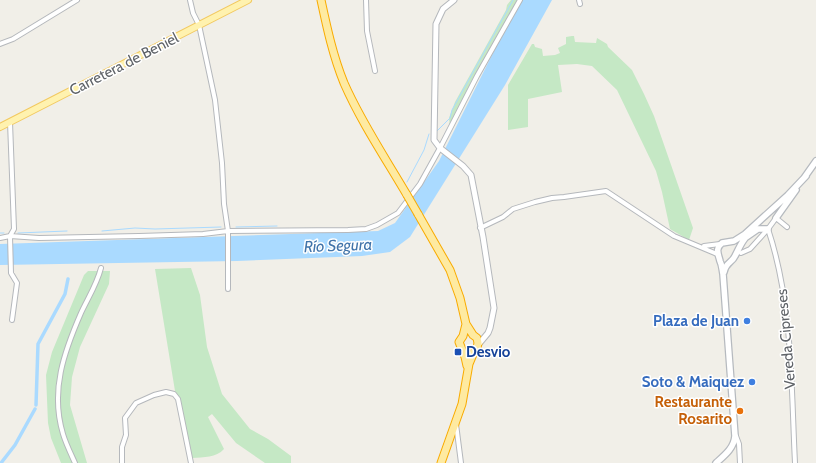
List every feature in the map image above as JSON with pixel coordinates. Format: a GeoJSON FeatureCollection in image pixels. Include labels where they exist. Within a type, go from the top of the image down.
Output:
{"type":"FeatureCollection","features":[{"type":"Feature","properties":{"kind":"highway"},"geometry":{"type":"LineString","coordinates":[[322,0],[325,20],[335,60],[344,83],[450,270],[460,298],[466,324],[478,340],[478,345],[469,364],[462,404],[441,463]]}},
{"type":"Feature","properties":{"kind":"highway"},"geometry":{"type":"LineString","coordinates":[[466,324],[463,336],[459,342],[467,365],[467,375]]}},
{"type":"Feature","properties":{"kind":"highway"},"geometry":{"type":"LineString","coordinates":[[463,336],[468,334],[474,335]]}},
{"type":"Feature","properties":{"kind":"highway"},"geometry":{"type":"LineString","coordinates":[[462,350],[468,353],[474,352]]}},
{"type":"Feature","properties":{"kind":"main road","name":"Carretera de Beniel"},"geometry":{"type":"LineString","coordinates":[[0,127],[248,0]]}},
{"type":"Feature","properties":{"kind":"main road"},"geometry":{"type":"LineString","coordinates":[[776,218],[816,161]]}},
{"type":"Feature","properties":{"kind":"main road"},"geometry":{"type":"LineString","coordinates":[[716,463],[730,449],[736,436],[723,274],[717,248],[720,244],[738,239],[788,195],[806,176]]}},
{"type":"Feature","properties":{"kind":"main road"},"geometry":{"type":"LineString","coordinates":[[723,274],[729,261],[739,253],[745,238],[796,190]]}},
{"type":"Feature","properties":{"kind":"main road"},"geometry":{"type":"LineString","coordinates":[[749,230],[762,222]]}},
{"type":"Feature","properties":{"kind":"main road"},"geometry":{"type":"LineString","coordinates":[[745,238],[758,229],[768,229],[766,224],[762,222]]}},
{"type":"Feature","properties":{"kind":"main road"},"geometry":{"type":"LineString","coordinates":[[729,242],[735,246],[739,253]]}},
{"type":"Feature","properties":{"kind":"main road"},"geometry":{"type":"LineString","coordinates":[[718,256],[723,261],[729,261]]}},
{"type":"Feature","properties":{"kind":"street"},"geometry":{"type":"LineString","coordinates":[[0,44],[13,39],[77,0]]}},
{"type":"Feature","properties":{"kind":"street"},"geometry":{"type":"LineString","coordinates":[[190,0],[193,13],[199,25],[215,100],[222,163],[224,204],[228,231],[228,289]]}},
{"type":"Feature","properties":{"kind":"street"},"geometry":{"type":"LineString","coordinates":[[366,0],[368,31],[375,71]]}},
{"type":"Feature","properties":{"kind":"street"},"geometry":{"type":"LineString","coordinates":[[454,0],[442,9],[436,24],[433,135],[434,140],[440,148],[467,169],[471,175],[494,308],[492,322],[486,336],[478,345]]}},
{"type":"Feature","properties":{"kind":"street"},"geometry":{"type":"LineString","coordinates":[[0,238],[10,236],[39,238],[203,234],[228,231],[348,230],[366,229],[378,225],[398,213],[420,184],[477,76],[520,0]]}},
{"type":"Feature","properties":{"kind":"street"},"geometry":{"type":"LineString","coordinates":[[10,122],[14,229],[10,236],[11,273],[17,283],[12,320]]}},
{"type":"Feature","properties":{"kind":"street"},"geometry":{"type":"LineString","coordinates":[[480,228],[503,217],[513,209],[535,202],[552,198],[606,191],[674,236],[707,249],[718,256]]}},
{"type":"Feature","properties":{"kind":"street"},"geometry":{"type":"LineString","coordinates":[[739,253],[750,249],[776,218],[787,227]]}},
{"type":"Feature","properties":{"kind":"street","name":"Vereda Cipreses"},"geometry":{"type":"LineString","coordinates":[[768,229],[787,314],[795,463]]}},
{"type":"Feature","properties":{"kind":"street"},"geometry":{"type":"LineString","coordinates":[[692,244],[705,247],[720,244]]}},
{"type":"Feature","properties":{"kind":"street"},"geometry":{"type":"LineString","coordinates":[[74,463],[63,434],[59,413],[58,379],[65,354],[81,314],[99,277],[101,268]]}},
{"type":"Feature","properties":{"kind":"street"},"geometry":{"type":"LineString","coordinates":[[474,335],[486,336]]}},
{"type":"Feature","properties":{"kind":"street"},"geometry":{"type":"LineString","coordinates":[[122,463],[122,447],[126,435],[125,418],[136,403],[154,395],[166,392],[174,394],[178,399],[191,463]]}},
{"type":"Feature","properties":{"kind":"street"},"geometry":{"type":"LineString","coordinates":[[456,421],[461,463]]}},
{"type":"Feature","properties":{"kind":"street"},"geometry":{"type":"LineString","coordinates":[[736,436],[739,444],[740,463]]}},
{"type":"Feature","properties":{"kind":"green space"},"geometry":{"type":"Polygon","coordinates":[[[511,0],[519,0],[463,99],[450,128],[449,118],[455,102],[511,0]]]}},
{"type":"Feature","properties":{"kind":"green space"},"geometry":{"type":"Polygon","coordinates":[[[574,36],[575,42],[596,43],[597,38],[607,44],[608,47],[632,70],[654,116],[693,228],[689,240],[670,229],[656,171],[617,90],[592,66],[577,64],[558,65],[562,92],[528,99],[528,127],[508,130],[508,85],[532,44],[534,44],[535,47],[542,49],[543,56],[555,55],[560,53],[558,48],[566,44],[566,37],[574,36]]]}},
{"type":"Feature","properties":{"kind":"green space"},"geometry":{"type":"Polygon","coordinates":[[[191,268],[200,295],[207,347],[222,394],[250,429],[268,439],[291,456],[291,463],[265,463],[236,443],[212,414],[208,417],[224,449],[214,456],[192,458],[175,391],[155,269],[191,268]]]}},
{"type":"Feature","properties":{"kind":"green space"},"geometry":{"type":"Polygon","coordinates":[[[88,271],[110,271],[109,284],[80,347],[72,377],[70,405],[87,463],[61,463],[51,438],[48,423],[46,375],[52,352],[84,275],[88,271]]]}},
{"type":"Feature","properties":{"kind":"water","name":"Río Segura"},"geometry":{"type":"Polygon","coordinates":[[[522,0],[552,0],[505,85],[410,237],[390,252],[362,256],[237,261],[0,265],[0,244],[378,231],[395,223],[439,161],[497,45],[522,0]]]}},
{"type":"Feature","properties":{"kind":"waterway"},"geometry":{"type":"LineString","coordinates":[[437,131],[450,118],[452,110],[513,0]]}},
{"type":"Feature","properties":{"kind":"waterway"},"geometry":{"type":"LineString","coordinates":[[407,182],[424,150],[429,134]]}},
{"type":"Feature","properties":{"kind":"waterway"},"geometry":{"type":"LineString","coordinates":[[236,227],[277,226]]}},
{"type":"Feature","properties":{"kind":"waterway"},"geometry":{"type":"LineString","coordinates":[[102,231],[135,228],[155,229],[221,227]]}},
{"type":"Feature","properties":{"kind":"waterway"},"geometry":{"type":"LineString","coordinates":[[18,233],[67,231]]}},
{"type":"Feature","properties":{"kind":"waterway"},"geometry":{"type":"LineString","coordinates":[[36,405],[38,344],[65,294],[68,279]]}},
{"type":"Feature","properties":{"kind":"waterway"},"geometry":{"type":"LineString","coordinates":[[1,463],[15,445],[35,409]]}},
{"type":"Feature","properties":{"kind":"place","name":"Plaza de Juan"},"geometry":{"type":"Point","coordinates":[747,321]}},
{"type":"Feature","properties":{"kind":"place","name":"Desvio"},"geometry":{"type":"Point","coordinates":[458,352]}},
{"type":"Feature","properties":{"kind":"place","name":"Soto & Maiquez"},"geometry":{"type":"Point","coordinates":[752,382]}},
{"type":"Feature","properties":{"kind":"place","name":"Restaurante Rosarito"},"geometry":{"type":"Point","coordinates":[740,411]}}]}
